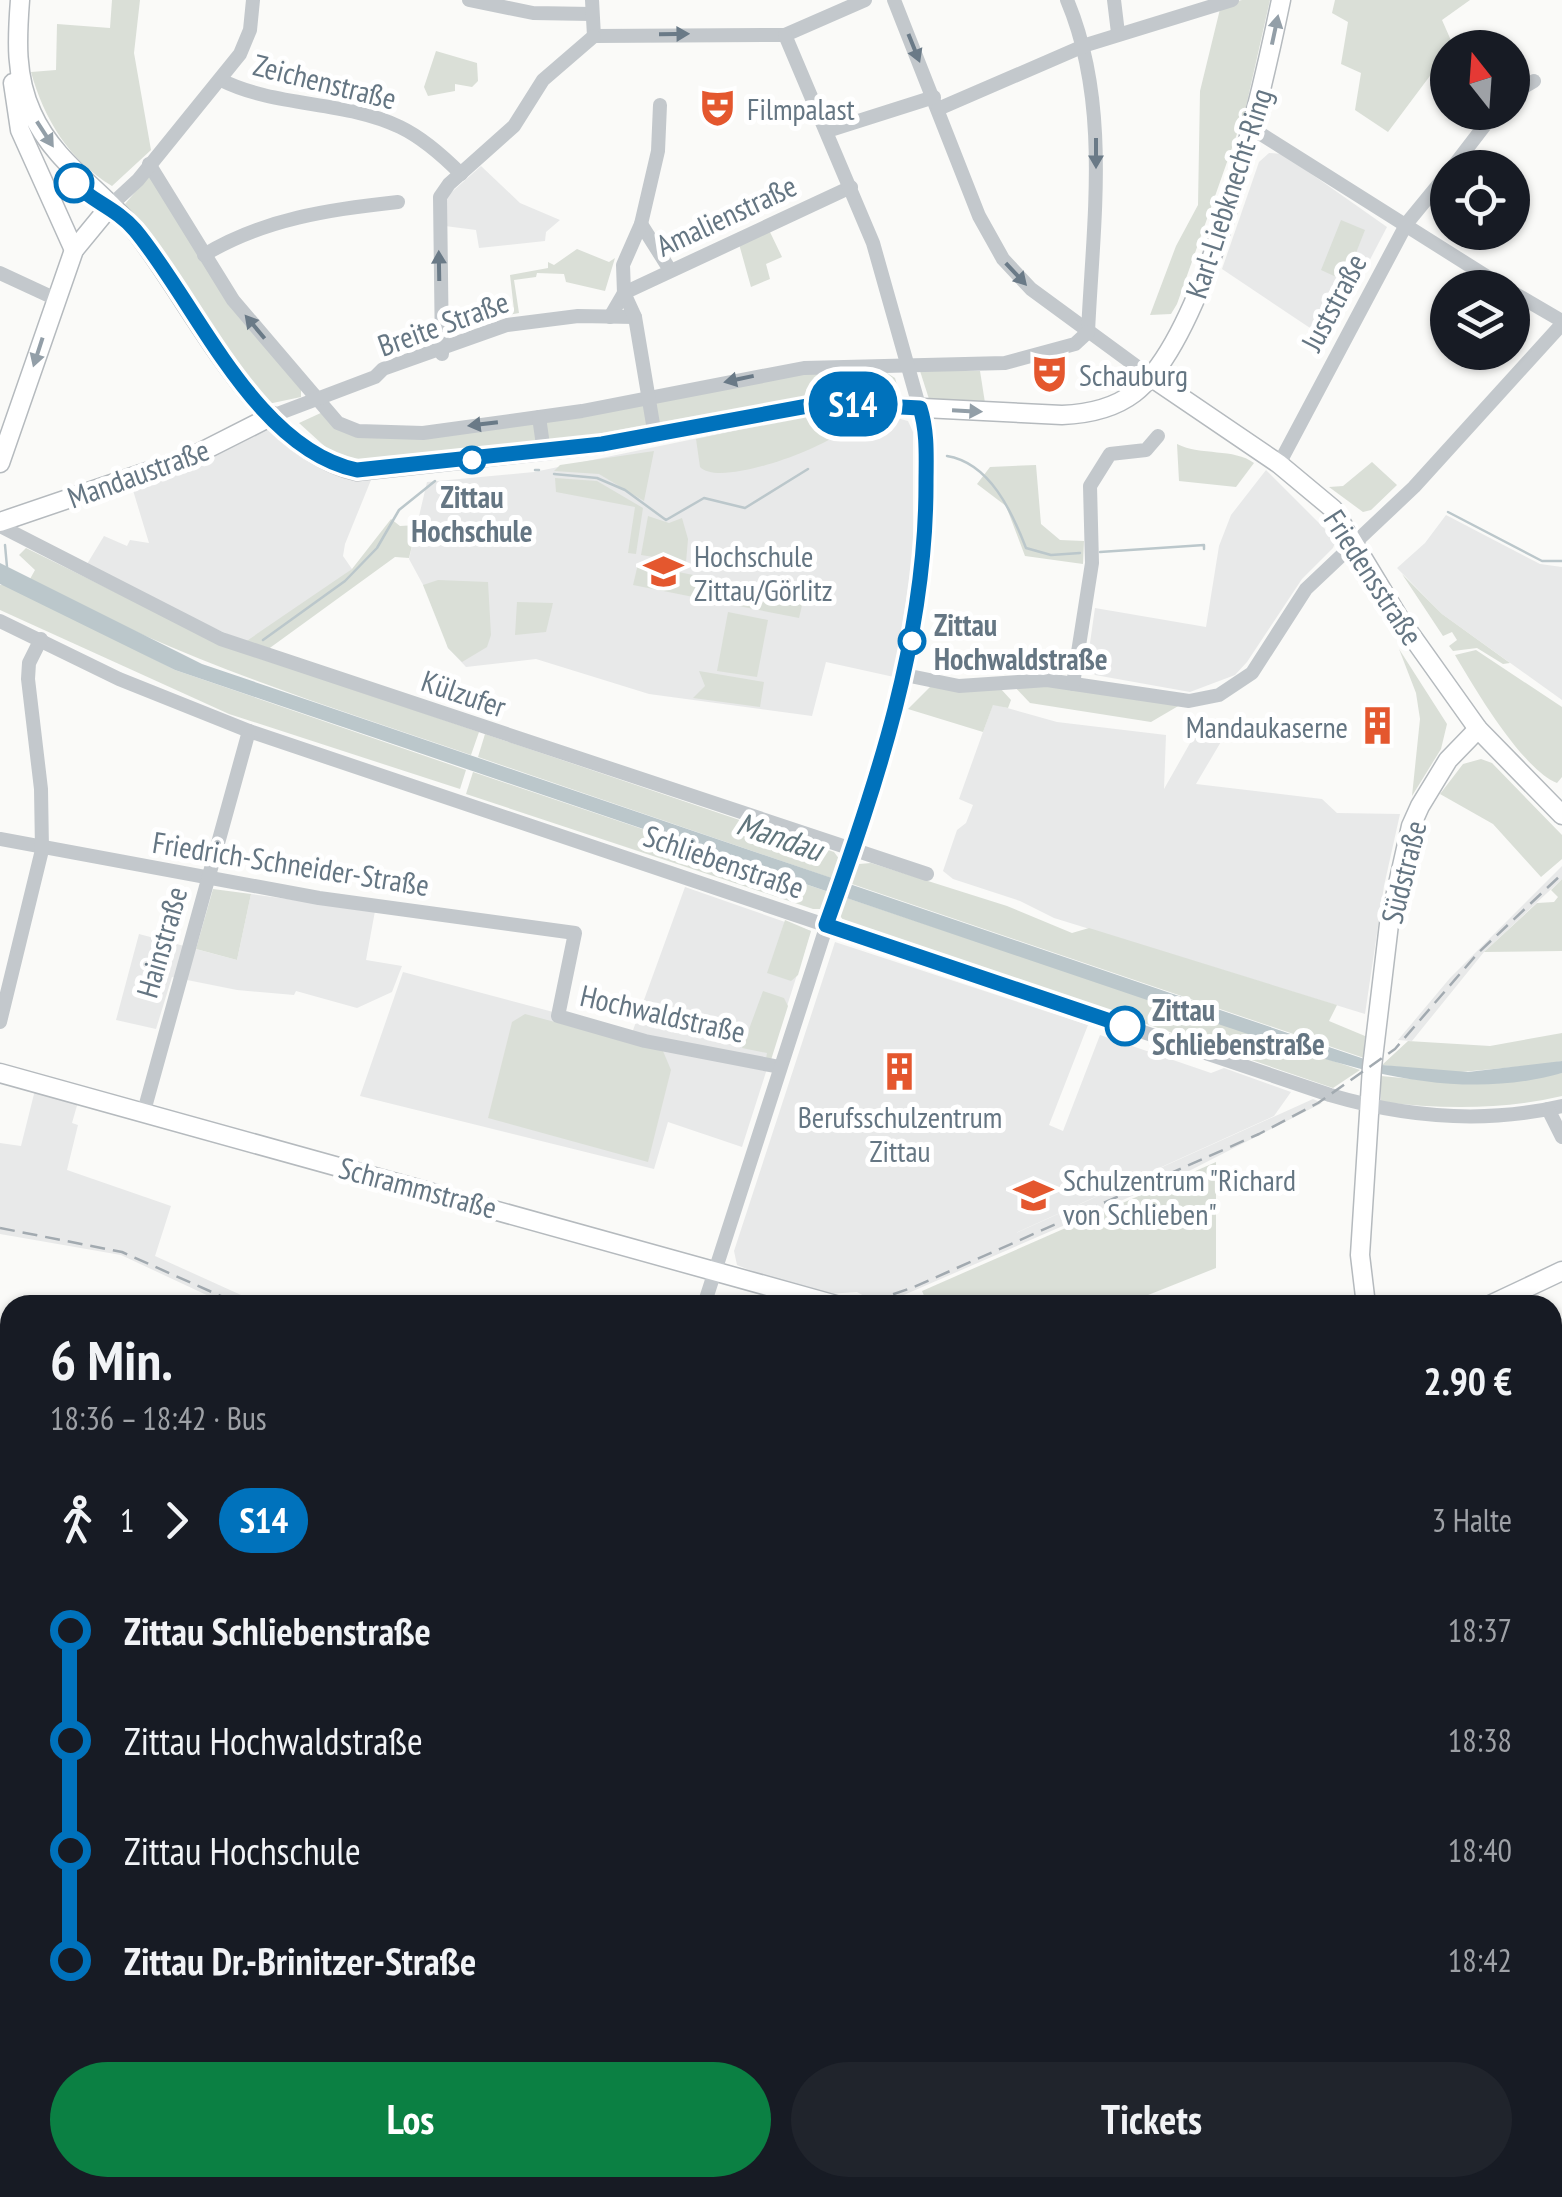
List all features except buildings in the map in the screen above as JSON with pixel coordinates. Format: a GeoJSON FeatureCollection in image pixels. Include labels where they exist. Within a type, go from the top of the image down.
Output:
{"type":"FeatureCollection","features":[{"type":"Feature","properties":{"kind":"main road"},"geometry":{"type":"LineString","coordinates":[[20,0],[12,82],[20,130],[74,250]]}},
{"type":"Feature","properties":{"kind":"main road","name":"Karl-Liebknecht-Ring"},"geometry":{"type":"LineString","coordinates":[[1151,377],[1187,320],[1253,129],[1281,0]]}},
{"type":"Feature","properties":{"kind":"main road"},"geometry":{"type":"LineString","coordinates":[[16,43],[26,100],[42,132],[136,232],[199,325],[280,412],[325,460],[357,470],[544,452],[656,436],[824,403],[1078,414],[1124,400],[1151,377]]}},
{"type":"Feature","properties":{"kind":"main road"},"geometry":{"type":"LineString","coordinates":[[0,463],[74,250],[112,205]]}},
{"type":"Feature","properties":{"kind":"main road","name":"Friedensstraße"},"geometry":{"type":"LineString","coordinates":[[1151,377],[1280,464],[1332,509],[1354,539],[1399,618],[1478,729],[1562,815]]}},
{"type":"Feature","properties":{"kind":"main road","name":"Mandaustraße"},"geometry":{"type":"LineString","coordinates":[[0,524],[191,457],[280,412]]}},
{"type":"Feature","properties":{"kind":"main road","name":"Südstraße"},"geometry":{"type":"LineString","coordinates":[[1371,1102],[1374,1036],[1389,924],[1411,826],[1444,766],[1478,729]]}},
{"type":"Feature","properties":{"kind":"main road","name":"Schrammstraße"},"geometry":{"type":"LineString","coordinates":[[0,1073],[801,1295]]}},
{"type":"Feature","properties":{"kind":"main road"},"geometry":{"type":"LineString","coordinates":[[1365,1295],[1360,1255],[1371,1102]]}},
{"type":"Feature","properties":{"kind":"main road"},"geometry":{"type":"LineString","coordinates":[[1511,1295],[1562,1271]]}},
{"type":"Feature","properties":{"kind":"street"},"geometry":{"type":"LineString","coordinates":[[112,205],[221,80],[250,30],[253,0]]}},
{"type":"Feature","properties":{"kind":"street"},"geometry":{"type":"LineString","coordinates":[[469,0],[533,14],[592,7],[594,36]]}},
{"type":"Feature","properties":{"kind":"street"},"geometry":{"type":"LineString","coordinates":[[894,0],[980,216],[1003,259],[1031,289],[1151,377]]}},
{"type":"Feature","properties":{"kind":"street"},"geometry":{"type":"LineString","coordinates":[[149,164],[232,300],[316,402],[338,423],[358,430],[423,433],[539,418],[790,370],[905,363],[1005,363],[1074,344],[1088,332],[1096,145],[1086,45],[1067,0]]}},
{"type":"Feature","properties":{"kind":"street"},"geometry":{"type":"LineString","coordinates":[[1114,0],[1118,33]]}},
{"type":"Feature","properties":{"kind":"street"},"geometry":{"type":"LineString","coordinates":[[827,130],[936,103],[1118,33],[1232,0]]}},
{"type":"Feature","properties":{"kind":"street"},"geometry":{"type":"LineString","coordinates":[[442,351],[440,198],[514,126],[544,80],[594,36],[785,34],[862,1]]}},
{"type":"Feature","properties":{"kind":"street","name":"Hochwaldstraße"},"geometry":{"type":"LineString","coordinates":[[707,1295],[905,674],[924,560],[926,434],[920,408],[873,244],[785,34]]}},
{"type":"Feature","properties":{"kind":"street","name":"Zeichenstraße"},"geometry":{"type":"LineString","coordinates":[[221,80],[248,94],[384,121],[438,152],[461,174]]}},
{"type":"Feature","properties":{"kind":"street"},"geometry":{"type":"LineString","coordinates":[[1530,83],[1534,81]]}},
{"type":"Feature","properties":{"kind":"street"},"geometry":{"type":"LineString","coordinates":[[656,436],[635,317],[624,293],[623,265],[641,224],[658,151],[660,105]]}},
{"type":"Feature","properties":{"kind":"street"},"geometry":{"type":"LineString","coordinates":[[1253,129],[1477,270]]}},
{"type":"Feature","properties":{"kind":"street","name":"Juststraße"},"geometry":{"type":"LineString","coordinates":[[1466,150],[1481,130]]}},
{"type":"Feature","properties":{"kind":"street","name":"Amalienstraße"},"geometry":{"type":"LineString","coordinates":[[624,293],[851,186]]}},
{"type":"Feature","properties":{"kind":"street","name":"Juststraße"},"geometry":{"type":"LineString","coordinates":[[1280,464],[1407,224],[1430,195]]}},
{"type":"Feature","properties":{"kind":"street"},"geometry":{"type":"LineString","coordinates":[[204,255],[227,241],[320,210],[398,202]]}},
{"type":"Feature","properties":{"kind":"street"},"geometry":{"type":"LineString","coordinates":[[641,224],[670,270]]}},
{"type":"Feature","properties":{"kind":"street"},"geometry":{"type":"LineString","coordinates":[[0,273],[56,299]]}},
{"type":"Feature","properties":{"kind":"street"},"geometry":{"type":"LineString","coordinates":[[610,318],[624,293]]}},
{"type":"Feature","properties":{"kind":"street"},"geometry":{"type":"LineString","coordinates":[[905,674],[959,686],[1032,679],[1189,701],[1218,696],[1252,673],[1306,589],[1354,539],[1414,487],[1562,322],[1530,303]]}},
{"type":"Feature","properties":{"kind":"street","name":"Breite Straße"},"geometry":{"type":"LineString","coordinates":[[280,412],[316,402],[442,351],[509,332],[580,324],[590,319],[635,317]]}},
{"type":"Feature","properties":{"kind":"street"},"geometry":{"type":"LineString","coordinates":[[539,418],[544,452]]}},
{"type":"Feature","properties":{"kind":"street"},"geometry":{"type":"LineString","coordinates":[[1074,684],[1092,563],[1092,476],[1110,454],[1146,450],[1158,436]]}},
{"type":"Feature","properties":{"kind":"street","name":"Külzufer"},"geometry":{"type":"LineString","coordinates":[[0,524],[221,639],[927,874]]}},
{"type":"Feature","properties":{"kind":"street","name":"Schliebenstraße"},"geometry":{"type":"LineString","coordinates":[[0,621],[118,679],[249,731],[829,918],[1371,1102],[1465,1116],[1555,1108]]}},
{"type":"Feature","properties":{"kind":"street"},"geometry":{"type":"LineString","coordinates":[[0,1022],[42,850],[42,807],[28,680],[41,639]]}},
{"type":"Feature","properties":{"kind":"street","name":"Hainstraße"},"geometry":{"type":"LineString","coordinates":[[144,1111],[249,731]]}},
{"type":"Feature","properties":{"kind":"street","name":"Friedrich-Schneider-Straße"},"geometry":{"type":"LineString","coordinates":[[0,839],[42,850],[208,878],[575,933]]}},
{"type":"Feature","properties":{"kind":"street","name":"Hochwaldstraße"},"geometry":{"type":"LineString","coordinates":[[575,933],[558,1016],[645,1041],[780,1068]]}},
{"type":"Feature","properties":{"kind":"street"},"geometry":{"type":"LineString","coordinates":[[1555,1108],[1562,1137]]}},
{"type":"Feature","properties":{"kind":"shaded area"},"geometry":{"type":"Polygon","coordinates":[[[112,0],[140,0],[134,53],[151,150],[112,186],[83,164],[60,137],[31,72],[56,70],[57,24],[110,28],[112,0]]]}},
{"type":"Feature","properties":{"kind":"shaded area"},"geometry":{"type":"Polygon","coordinates":[[[1270,0],[1245,111],[1177,304],[1171,314],[1150,315],[1176,246],[1198,205],[1200,91],[1221,5],[1270,0]]]}},
{"type":"Feature","properties":{"kind":"shaded area"},"geometry":{"type":"Polygon","coordinates":[[[1335,0],[1470,0],[1442,20],[1446,30],[1430,30],[1430,76],[1388,132],[1355,110],[1361,73],[1341,64],[1348,22],[1332,13],[1335,0]]]}},
{"type":"Feature","properties":{"kind":"shaded area"},"geometry":{"type":"Polygon","coordinates":[[[436,51],[477,63],[478,81],[472,87],[455,84],[455,91],[428,96],[424,87],[436,51]]]}},
{"type":"Feature","properties":{"kind":"shaded area"},"geometry":{"type":"Polygon","coordinates":[[[1269,153],[1283,154],[1387,227],[1328,340],[1222,269],[1259,162],[1269,153]]]}},
{"type":"Feature","properties":{"kind":"shaded area"},"geometry":{"type":"Polygon","coordinates":[[[481,166],[520,203],[560,220],[546,232],[545,241],[479,248],[476,230],[445,226],[445,198],[481,166]]]}},
{"type":"Feature","properties":{"kind":"shaded area"},"geometry":{"type":"Polygon","coordinates":[[[152,172],[301,389],[301,397],[268,404],[125,204],[152,172]]]}},
{"type":"Feature","properties":{"kind":"shaded area"},"geometry":{"type":"Polygon","coordinates":[[[1341,220],[1365,230],[1345,281],[1321,270],[1341,220]]]}},
{"type":"Feature","properties":{"kind":"shaded area"},"geometry":{"type":"Polygon","coordinates":[[[769,230],[782,257],[766,264],[770,279],[751,287],[739,244],[769,230]]]}},
{"type":"Feature","properties":{"kind":"shaded area"},"geometry":{"type":"Polygon","coordinates":[[[577,249],[609,262],[615,258],[605,291],[566,282],[564,274],[537,273],[536,277],[514,280],[519,313],[508,315],[514,310],[510,275],[548,268],[548,262],[554,265],[577,249]]]}},
{"type":"Feature","properties":{"kind":"shaded area"},"geometry":{"type":"Polygon","coordinates":[[[806,371],[887,373],[895,378],[900,395],[805,396],[548,443],[364,461],[332,453],[299,423],[325,411],[330,420],[403,437],[806,371]]]}},
{"type":"Feature","properties":{"kind":"shaded area"},"geometry":{"type":"Polygon","coordinates":[[[920,371],[980,371],[985,403],[929,399],[920,371]]]}},
{"type":"Feature","properties":{"kind":"shaded area","name":"Hochschule Zittau/Görlitz"},"geometry":{"type":"Polygon","coordinates":[[[810,415],[897,418],[908,421],[913,432],[913,557],[894,677],[826,662],[812,716],[649,694],[536,659],[466,667],[448,648],[434,605],[409,559],[427,482],[534,472],[810,415]]]}},
{"type":"Feature","properties":{"kind":"shaded area"},"geometry":{"type":"Polygon","coordinates":[[[810,415],[830,415],[833,437],[806,451],[745,470],[710,472],[700,467],[696,439],[810,415]]]}},
{"type":"Feature","properties":{"kind":"shaded area"},"geometry":{"type":"Polygon","coordinates":[[[269,423],[307,459],[335,474],[371,480],[345,544],[343,556],[352,569],[328,588],[245,642],[84,569],[104,536],[127,546],[130,540],[149,543],[132,487],[193,466],[269,423]]]}},
{"type":"Feature","properties":{"kind":"shaded area"},"geometry":{"type":"Polygon","coordinates":[[[1177,444],[1237,455],[1254,463],[1236,487],[1179,481],[1177,444]]]}},
{"type":"Feature","properties":{"kind":"shaded area"},"geometry":{"type":"Polygon","coordinates":[[[654,451],[644,501],[599,474],[554,471],[560,465],[654,451]]]}},
{"type":"Feature","properties":{"kind":"shaded area"},"geometry":{"type":"Polygon","coordinates":[[[1372,462],[1397,485],[1371,510],[1363,512],[1329,487],[1343,486],[1372,462]]]}},
{"type":"Feature","properties":{"kind":"shaded area"},"geometry":{"type":"Polygon","coordinates":[[[1036,465],[1041,524],[1060,540],[1084,541],[1083,564],[1025,556],[1006,506],[977,484],[990,467],[1036,465]]]}},
{"type":"Feature","properties":{"kind":"shaded area"},"geometry":{"type":"Polygon","coordinates":[[[1266,470],[1336,540],[1302,579],[1247,662],[1235,675],[1190,692],[1095,675],[1087,664],[1095,608],[1206,627],[1219,546],[1231,515],[1266,470]]]}},
{"type":"Feature","properties":{"kind":"shaded area"},"geometry":{"type":"Polygon","coordinates":[[[555,478],[597,481],[643,508],[636,554],[628,553],[635,507],[556,492],[555,478]]]}},
{"type":"Feature","properties":{"kind":"shaded area"},"geometry":{"type":"Polygon","coordinates":[[[1446,515],[1540,564],[1562,567],[1562,700],[1442,614],[1397,568],[1425,543],[1446,515]]]}},
{"type":"Feature","properties":{"kind":"shaded area"},"geometry":{"type":"Polygon","coordinates":[[[648,516],[669,523],[682,518],[688,539],[686,562],[641,555],[648,516]]]}},
{"type":"Feature","properties":{"kind":"shaded area"},"geometry":{"type":"Polygon","coordinates":[[[391,519],[400,526],[417,525],[409,558],[395,557],[267,650],[245,642],[352,569],[391,519]]]}},
{"type":"Feature","properties":{"kind":"shaded area"},"geometry":{"type":"Polygon","coordinates":[[[26,548],[219,643],[479,732],[471,755],[247,677],[138,633],[30,579],[35,570],[19,555],[26,548]]]}},
{"type":"Feature","properties":{"kind":"shaded area"},"geometry":{"type":"Polygon","coordinates":[[[0,563],[202,664],[1382,1065],[1468,1072],[1562,1061],[1562,1073],[1473,1085],[1428,1082],[1297,1050],[175,670],[0,584],[0,563]]]}},
{"type":"Feature","properties":{"kind":"shaded area"},"geometry":{"type":"Polygon","coordinates":[[[638,564],[804,597],[799,618],[633,585],[638,564]]]}},
{"type":"Feature","properties":{"kind":"shaded area"},"geometry":{"type":"Polygon","coordinates":[[[1402,574],[1442,614],[1510,663],[1503,664],[1477,648],[1453,651],[1449,646],[1457,640],[1452,632],[1443,636],[1402,574]]]}},
{"type":"Feature","properties":{"kind":"shaded area"},"geometry":{"type":"Polygon","coordinates":[[[438,580],[488,582],[491,635],[487,647],[462,662],[448,648],[423,585],[438,580]]]}},
{"type":"Feature","properties":{"kind":"shaded area"},"geometry":{"type":"Polygon","coordinates":[[[7,584],[175,670],[466,770],[460,789],[229,714],[0,610],[0,585],[7,584]]]}},
{"type":"Feature","properties":{"kind":"shaded area"},"geometry":{"type":"Polygon","coordinates":[[[517,602],[553,603],[546,632],[515,635],[517,602]]]}},
{"type":"Feature","properties":{"kind":"shaded area"},"geometry":{"type":"Polygon","coordinates":[[[728,612],[768,620],[757,677],[717,671],[728,612]]]}},
{"type":"Feature","properties":{"kind":"shaded area"},"geometry":{"type":"Polygon","coordinates":[[[1399,649],[1447,724],[1441,749],[1412,796],[1420,719],[1416,693],[1399,649]]]}},
{"type":"Feature","properties":{"kind":"shaded area"},"geometry":{"type":"Polygon","coordinates":[[[1476,650],[1562,707],[1562,777],[1557,783],[1543,775],[1515,745],[1455,655],[1476,650]]]}},
{"type":"Feature","properties":{"kind":"shaded area"},"geometry":{"type":"Polygon","coordinates":[[[699,671],[764,682],[760,707],[693,698],[705,686],[699,671]]]}},
{"type":"Feature","properties":{"kind":"shaded area"},"geometry":{"type":"Polygon","coordinates":[[[1035,684],[1180,705],[1151,722],[1030,703],[1014,686],[1035,684]]]}},
{"type":"Feature","properties":{"kind":"shaded area"},"geometry":{"type":"Polygon","coordinates":[[[930,687],[1000,688],[1011,700],[1008,708],[993,705],[983,732],[908,709],[930,687]]]}},
{"type":"Feature","properties":{"kind":"shaded area"},"geometry":{"type":"Polygon","coordinates":[[[993,704],[1057,722],[1166,735],[1164,789],[1202,722],[1225,735],[1196,784],[1322,799],[1337,813],[1400,814],[1384,886],[1365,1014],[1054,918],[1020,901],[953,879],[943,871],[957,830],[966,823],[973,805],[959,799],[993,704]]]}},
{"type":"Feature","properties":{"kind":"shaded area"},"geometry":{"type":"Polygon","coordinates":[[[485,734],[834,852],[840,860],[834,879],[478,757],[485,734]]]}},
{"type":"Feature","properties":{"kind":"shaded area"},"geometry":{"type":"Polygon","coordinates":[[[1481,759],[1492,763],[1562,835],[1562,859],[1541,877],[1493,824],[1440,794],[1463,764],[1481,759]]]}},
{"type":"Feature","properties":{"kind":"shaded area"},"geometry":{"type":"Polygon","coordinates":[[[473,772],[829,892],[824,909],[813,909],[466,794],[473,772]]]}},
{"type":"Feature","properties":{"kind":"shaded area"},"geometry":{"type":"Polygon","coordinates":[[[871,863],[1007,906],[1072,933],[1089,928],[1337,1005],[1329,1021],[1365,1036],[1364,1058],[849,883],[859,864],[871,863]]]}},
{"type":"Feature","properties":{"kind":"shaded area"},"geometry":{"type":"Polygon","coordinates":[[[1562,866],[1562,879],[1484,952],[1412,1041],[1398,1040],[1450,978],[1562,866]]]}},
{"type":"Feature","properties":{"kind":"shaded area"},"geometry":{"type":"Polygon","coordinates":[[[1562,879],[1562,951],[1484,952],[1537,903],[1554,902],[1558,897],[1551,890],[1562,879]]]}},
{"type":"Feature","properties":{"kind":"shaded area"},"geometry":{"type":"Polygon","coordinates":[[[685,887],[811,931],[742,1147],[668,1122],[654,1169],[360,1096],[403,972],[632,1033],[685,887]]]}},
{"type":"Feature","properties":{"kind":"shaded area"},"geometry":{"type":"Polygon","coordinates":[[[213,889],[251,894],[237,960],[196,949],[213,889]]]}},
{"type":"Feature","properties":{"kind":"shaded area"},"geometry":{"type":"Polygon","coordinates":[[[251,894],[375,911],[366,960],[402,966],[392,992],[357,1008],[296,991],[294,995],[237,990],[172,977],[156,1029],[116,1020],[139,934],[237,960],[251,894]]]}},
{"type":"Feature","properties":{"kind":"shaded area"},"geometry":{"type":"Polygon","coordinates":[[[844,897],[1360,1070],[1333,1088],[843,920],[839,914],[844,897]]]}},
{"type":"Feature","properties":{"kind":"shaded area"},"geometry":{"type":"Polygon","coordinates":[[[785,920],[811,931],[798,975],[791,981],[767,973],[785,920]]]}},
{"type":"Feature","properties":{"kind":"shaded area"},"geometry":{"type":"Polygon","coordinates":[[[835,942],[1088,1025],[1049,1125],[1063,1131],[1100,1035],[1211,1073],[1224,1068],[1291,1092],[1274,1116],[914,1279],[1313,1099],[1322,1103],[1185,1173],[904,1295],[828,1294],[737,1265],[734,1251],[835,942]]]}},
{"type":"Feature","properties":{"kind":"shaded area"},"geometry":{"type":"Polygon","coordinates":[[[763,991],[784,998],[788,1006],[771,1060],[766,1059],[767,1053],[742,1048],[763,991]]]}},
{"type":"Feature","properties":{"kind":"shaded area"},"geometry":{"type":"Polygon","coordinates":[[[525,1014],[663,1051],[671,1070],[648,1162],[488,1118],[512,1022],[525,1014]]]}},
{"type":"Feature","properties":{"kind":"shaded area"},"geometry":{"type":"Polygon","coordinates":[[[1562,1033],[1562,1061],[1547,1064],[1450,1073],[1382,1065],[1408,1041],[1490,1046],[1562,1033]]]}},
{"type":"Feature","properties":{"kind":"shaded area"},"geometry":{"type":"Polygon","coordinates":[[[1562,1073],[1562,1096],[1539,1101],[1472,1107],[1381,1102],[1381,1076],[1466,1084],[1562,1073]]]}},
{"type":"Feature","properties":{"kind":"shaded area"},"geometry":{"type":"Polygon","coordinates":[[[35,1090],[78,1102],[72,1123],[78,1125],[67,1170],[171,1206],[155,1256],[241,1295],[207,1295],[121,1255],[0,1234],[0,1143],[21,1146],[35,1090]]]}},
{"type":"Feature","properties":{"kind":"shaded area"},"geometry":{"type":"Polygon","coordinates":[[[1216,1162],[1216,1268],[1148,1295],[924,1295],[922,1291],[1216,1162]]]}},
{"type":"Feature","properties":{"kind":"waterway"},"geometry":{"type":"LineString","coordinates":[[947,456],[976,468],[987,479],[1014,519],[1026,548],[1051,555],[1080,553]]}},
{"type":"Feature","properties":{"kind":"waterway"},"geometry":{"type":"LineString","coordinates":[[554,474],[597,478],[625,490],[666,520],[704,498],[745,508],[808,469]]}},
{"type":"Feature","properties":{"kind":"waterway"},"geometry":{"type":"LineString","coordinates":[[263,640],[345,581],[377,548],[399,510],[435,481]]}},
{"type":"Feature","properties":{"kind":"waterway"},"geometry":{"type":"LineString","coordinates":[[1448,512],[1542,561],[1562,561]]}},
{"type":"Feature","properties":{"kind":"waterway"},"geometry":{"type":"LineString","coordinates":[[5,545],[7,567]]}},
{"type":"Feature","properties":{"kind":"waterway"},"geometry":{"type":"LineString","coordinates":[[1100,552],[1204,545],[1204,549]]}},
{"type":"Feature","properties":{"kind":"railway"},"geometry":{"type":"LineString","coordinates":[[891,1295],[1259,1134],[1318,1103],[1395,1049],[1478,953],[1562,874]]}},
{"type":"Feature","properties":{"kind":"railway"},"geometry":{"type":"LineString","coordinates":[[0,1228],[122,1252],[219,1295]]}},
{"type":"Feature","properties":{"kind":"bus line","name":"S14"},"geometry":{"type":"LineString","coordinates":[[74,183],[83,192],[112,205],[136,232],[199,325],[272,416],[312,452],[337,466],[357,470],[544,452],[656,436],[824,403],[920,408],[926,434],[926,514],[919,601],[905,674],[826,925],[1125,1026]]}},
{"type":"Feature","properties":{"kind":"place","name":"Filmpalast"},"geometry":{"type":"Point","coordinates":[717,108]}},
{"type":"Feature","properties":{"kind":"place","name":"Schauburg"},"geometry":{"type":"Point","coordinates":[1049,374]}},
{"type":"Feature","properties":{"kind":"place","name":"Zittau Hochschule"},"geometry":{"type":"Point","coordinates":[472,460]}},
{"type":"Feature","properties":{"kind":"place","name":"Hochschule Zittau/Görlitz"},"geometry":{"type":"Point","coordinates":[664,572]}},
{"type":"Feature","properties":{"kind":"place","name":"Zittau Hochwaldstraße"},"geometry":{"type":"Point","coordinates":[912,641]}},
{"type":"Feature","properties":{"kind":"place","name":"Mandaukaserne"},"geometry":{"type":"Point","coordinates":[1378,726]}},
{"type":"Feature","properties":{"kind":"place","name":"Zittau Schliebenstraße"},"geometry":{"type":"Point","coordinates":[1125,1026]}},
{"type":"Feature","properties":{"kind":"place","name":"Berufsschulzentrum Zittau"},"geometry":{"type":"Point","coordinates":[900,1072]}},
{"type":"Feature","properties":{"kind":"place","name":"Schulzentrum \"Richard von Schlieben\""},"geometry":{"type":"Point","coordinates":[1033,1196]}},
{"type":"Feature","properties":{"kind":"water label","name":"Mandau"},"geometry":{"type":"Point","coordinates":[780,836]}}]}
